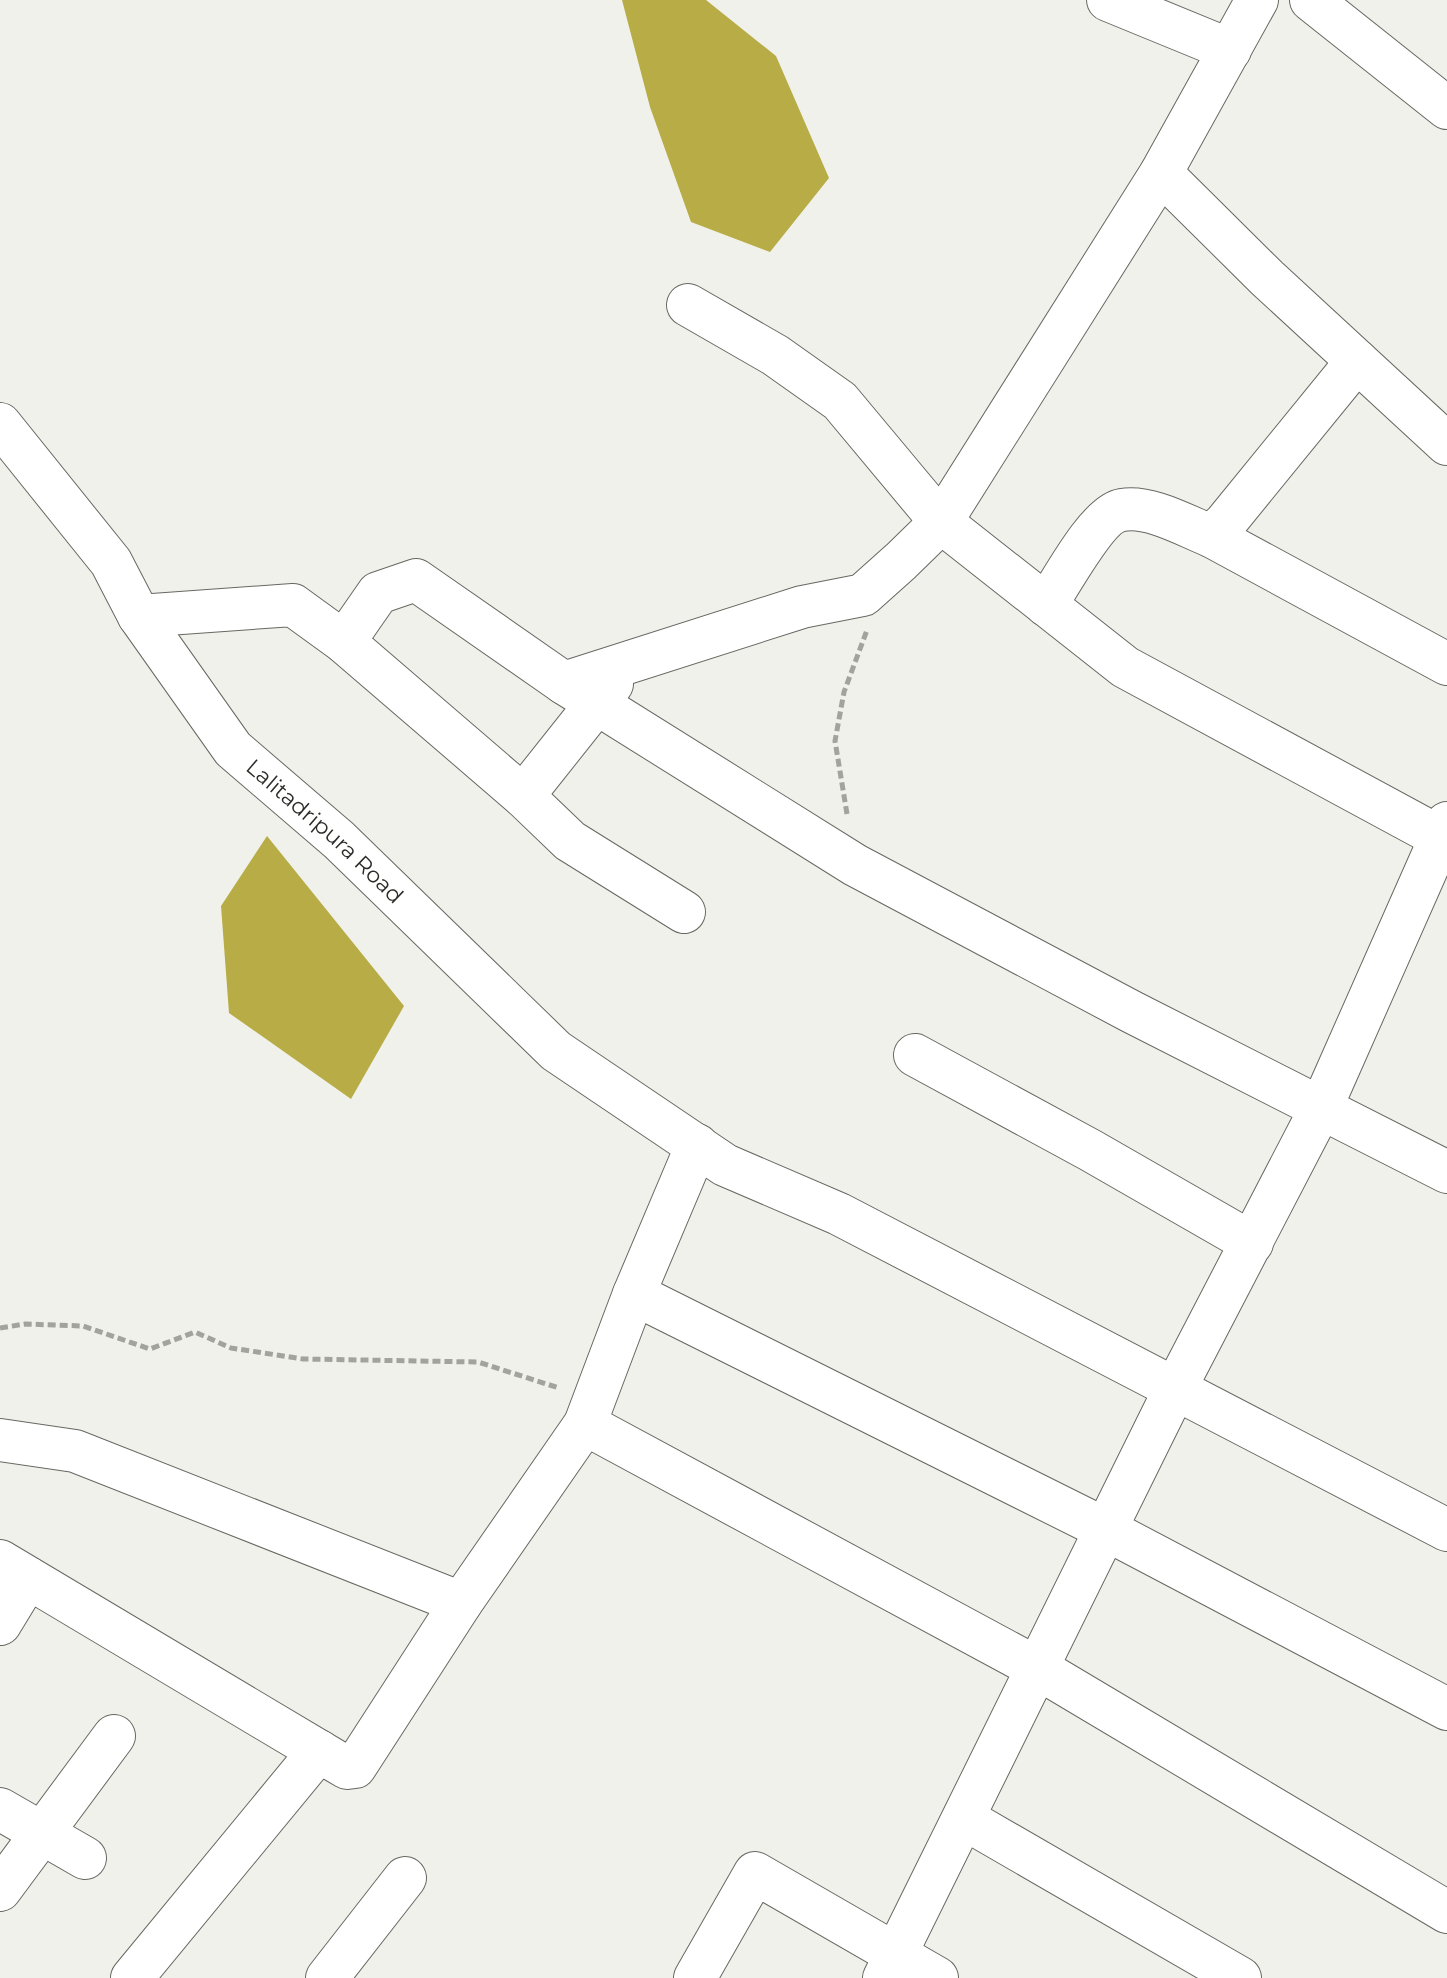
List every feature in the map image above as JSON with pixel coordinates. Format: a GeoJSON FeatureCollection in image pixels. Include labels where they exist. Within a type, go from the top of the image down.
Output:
{"type":"FeatureCollection","features":[{"type":"Feature","properties":{"kind":"street"},"geometry":{"type":"LineString","coordinates":[[1108,0],[1230,50]]}},
{"type":"Feature","properties":{"kind":"street"},"geometry":{"type":"LineString","coordinates":[[523,796],[580,694],[631,661],[802,607],[863,595],[941,522],[1161,173],[1257,0]]}},
{"type":"Feature","properties":{"kind":"street"},"geometry":{"type":"LineString","coordinates":[[1311,0],[1447,108]]}},
{"type":"Feature","properties":{"kind":"street"},"geometry":{"type":"LineString","coordinates":[[1161,173],[1447,444]]}},
{"type":"Feature","properties":{"kind":"street"},"geometry":{"type":"LineString","coordinates":[[688,305],[775,355],[840,401],[941,522],[1125,667],[1445,834],[1321,1108],[1175,1389],[891,1967]]}},
{"type":"Feature","properties":{"kind":"street"},"geometry":{"type":"LineString","coordinates":[[1211,536],[1225,523],[1357,361]]}},
{"type":"Feature","properties":{"kind":"street","name":"Lalitadripura Road"},"geometry":{"type":"LineString","coordinates":[[0,424],[111,562],[139,616],[233,749],[339,840],[556,1051],[711,1155],[839,1214],[1447,1530]]}},
{"type":"Feature","properties":{"kind":"street"},"geometry":{"type":"LineString","coordinates":[[1046,605],[1092,535],[1112,513],[1125,509],[1149,512],[1211,536],[1447,664]]}},
{"type":"Feature","properties":{"kind":"street"},"geometry":{"type":"LineString","coordinates":[[344,642],[378,593],[416,580],[580,694],[855,865],[1447,1172]]}},
{"type":"Feature","properties":{"kind":"street"},"geometry":{"type":"LineString","coordinates":[[139,616],[293,605],[344,642],[523,796],[570,841],[684,912]]}},
{"type":"Feature","properties":{"kind":"street"},"geometry":{"type":"LineString","coordinates":[[915,1055],[1252,1243]]}},
{"type":"Feature","properties":{"kind":"street"},"geometry":{"type":"LineString","coordinates":[[0,1624],[14,1570],[347,1768],[355,1767],[589,1414],[634,1294],[711,1155]]}},
{"type":"Feature","properties":{"kind":"street"},"geometry":{"type":"LineString","coordinates":[[634,1294],[1107,1530],[1447,1709]]}},
{"type":"Feature","properties":{"kind":"street"},"geometry":{"type":"LineString","coordinates":[[589,1414],[1039,1669],[1447,1912]]}},
{"type":"Feature","properties":{"kind":"street"},"geometry":{"type":"LineString","coordinates":[[0,1440],[75,1451],[461,1603]]}},
{"type":"Feature","properties":{"kind":"street"},"geometry":{"type":"LineString","coordinates":[[0,1890],[114,1736]]}},
{"type":"Feature","properties":{"kind":"street"},"geometry":{"type":"LineString","coordinates":[[132,1978],[319,1751]]}},
{"type":"Feature","properties":{"kind":"street"},"geometry":{"type":"LineString","coordinates":[[0,1809],[85,1858]]}},
{"type":"Feature","properties":{"kind":"street"},"geometry":{"type":"LineString","coordinates":[[965,1819],[1240,1978]]}},
{"type":"Feature","properties":{"kind":"street"},"geometry":{"type":"LineString","coordinates":[[695,1978],[755,1873],[891,1967],[937,1978]]}},
{"type":"Feature","properties":{"kind":"street"},"geometry":{"type":"LineString","coordinates":[[329,1977],[405,1878]]}},
{"type":"Feature","properties":{"kind":"path"},"geometry":{"type":"LineString","coordinates":[[855,865],[835,741],[844,692],[869,625],[881,579]]}},
{"type":"Feature","properties":{"kind":"path"},"geometry":{"type":"LineString","coordinates":[[0,1328],[25,1324],[83,1326],[150,1349],[195,1332],[231,1348],[303,1359],[478,1362],[543,1382],[589,1414]]}},
{"type":"Feature","properties":{"kind":"shaded area"},"geometry":{"type":"Polygon","coordinates":[[[622,0],[706,0],[776,56],[829,178],[770,252],[691,222],[650,107],[622,0]]]}},
{"type":"Feature","properties":{"kind":"shaded area"},"geometry":{"type":"Polygon","coordinates":[[[267,836],[404,1006],[351,1099],[229,1013],[221,906],[267,836]]]}}]}
